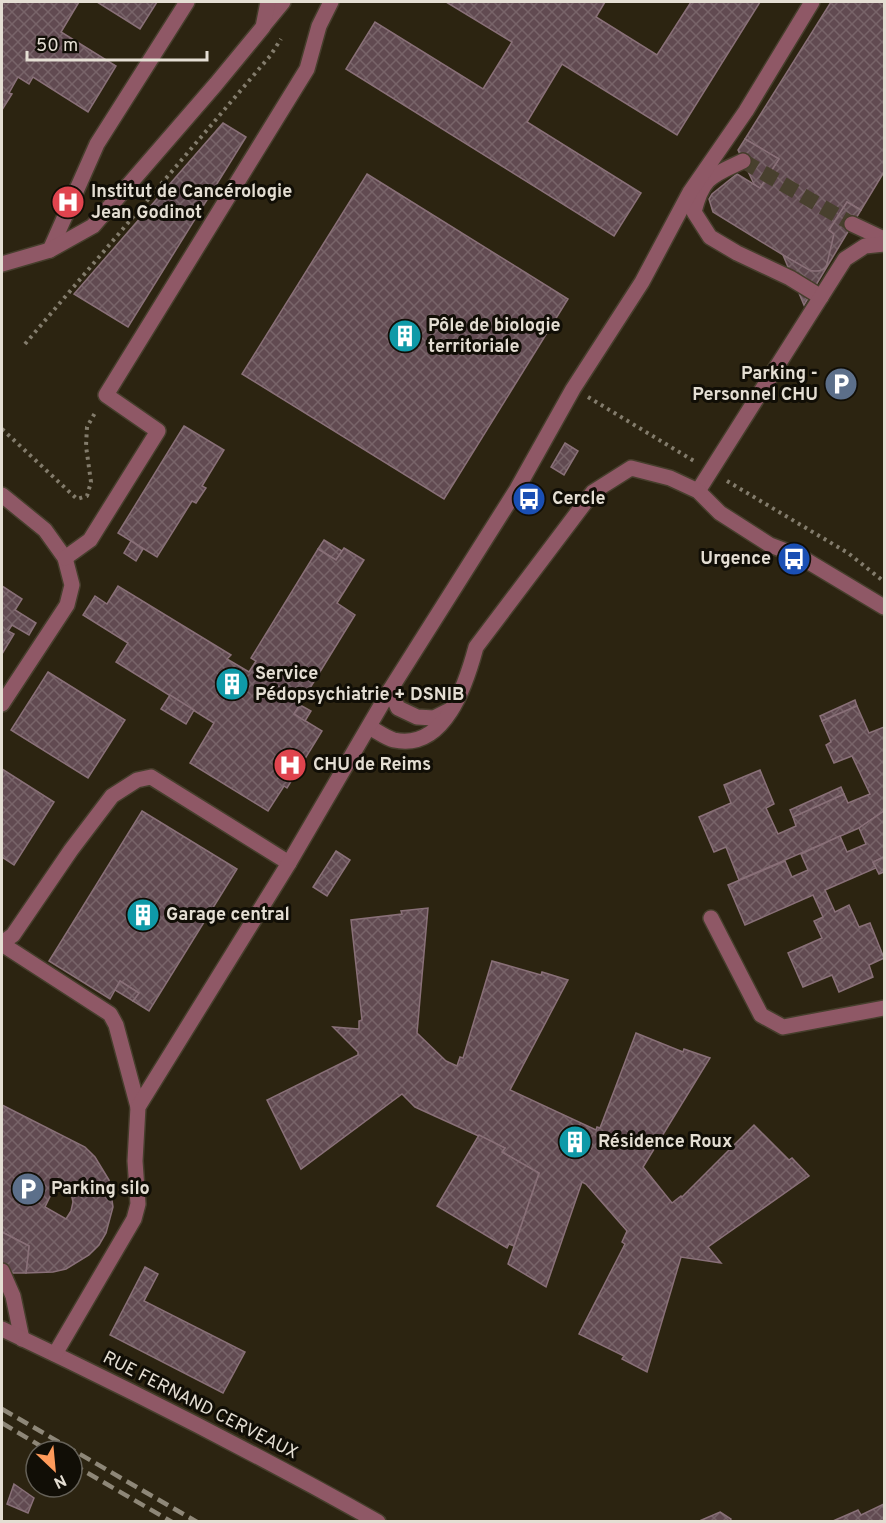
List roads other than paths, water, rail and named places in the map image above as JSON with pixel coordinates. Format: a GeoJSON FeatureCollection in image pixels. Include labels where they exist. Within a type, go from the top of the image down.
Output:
{"type":"FeatureCollection","features":[{"type":"Feature","properties":{"kind":"street"},"geometry":{"type":"LineString","coordinates":[[50,250],[97,144],[187,2]]}},
{"type":"Feature","properties":{"kind":"street"},"geometry":{"type":"LineString","coordinates":[[263,27],[268,2]]}},
{"type":"Feature","properties":{"kind":"street"},"geometry":{"type":"LineString","coordinates":[[2,264],[50,250],[93,226],[216,84],[283,2]]}},
{"type":"Feature","properties":{"kind":"street"},"geometry":{"type":"LineString","coordinates":[[65,558],[90,540],[158,432],[106,395],[307,69],[319,26],[331,2]]}},
{"type":"Feature","properties":{"kind":"street"},"geometry":{"type":"LineString","coordinates":[[138,1107],[288,864],[390,690],[517,489],[573,389],[642,282],[690,192],[746,111],[812,2]]}},
{"type":"Feature","properties":{"kind":"street"},"geometry":{"type":"LineString","coordinates":[[743,161],[713,176],[699,191],[694,212],[710,237],[821,297]]}},
{"type":"Feature","properties":{"kind":"street"},"geometry":{"type":"LineString","coordinates":[[852,224],[885,239]]}},
{"type":"Feature","properties":{"kind":"street"},"geometry":{"type":"LineString","coordinates":[[698,491],[845,259],[865,246],[885,244]]}},
{"type":"Feature","properties":{"kind":"street"},"geometry":{"type":"LineString","coordinates":[[369,727],[394,740],[415,740],[436,730],[453,708],[468,677],[476,647],[594,492],[631,468],[670,478],[698,491],[720,513],[770,545],[799,555],[885,607]]}},
{"type":"Feature","properties":{"kind":"street"},"geometry":{"type":"LineString","coordinates":[[2,495],[45,530],[65,558],[72,585],[67,605],[2,704]]}},
{"type":"Feature","properties":{"kind":"street"},"geometry":{"type":"LineString","coordinates":[[390,690],[399,708],[417,717],[434,718],[453,708]]}},
{"type":"Feature","properties":{"kind":"street"},"geometry":{"type":"LineString","coordinates":[[55,1354],[134,1219],[138,1204],[135,1161],[138,1107],[116,1025],[110,1014],[2,944],[13,935],[71,850],[112,796],[136,780],[151,777],[288,864]]}},
{"type":"Feature","properties":{"kind":"street"},"geometry":{"type":"LineString","coordinates":[[711,918],[760,1015],[783,1028],[885,1008]]}},
{"type":"Feature","properties":{"kind":"street"},"geometry":{"type":"LineString","coordinates":[[2,1271],[13,1296],[22,1339]]}},
{"type":"Feature","properties":{"kind":"street","name":"RUE FERNAND CERVEAUX"},"geometry":{"type":"LineString","coordinates":[[2,1329],[305,1481],[378,1521]]}},
{"type":"Feature","properties":{"kind":"tunnel"},"geometry":{"type":"LineString","coordinates":[[743,161],[852,224]]}},
{"type":"Feature","properties":{"kind":"railway"},"geometry":{"type":"LineString","coordinates":[[2,1409],[197,1522]]}},
{"type":"Feature","properties":{"kind":"railway"},"geometry":{"type":"LineString","coordinates":[[2,1423],[29,1439]]}},
{"type":"Feature","properties":{"kind":"railway"},"geometry":{"type":"LineString","coordinates":[[84,1471],[172,1522]]}},
{"type":"Feature","properties":{"kind":"place","name":"Institut de Cancérologie Jean Godinot"},"geometry":{"type":"Point","coordinates":[68,202]}},
{"type":"Feature","properties":{"kind":"place","name":"Pôle de biologie territoriale"},"geometry":{"type":"Point","coordinates":[405,336]}},
{"type":"Feature","properties":{"kind":"place","name":"Parking - Personnel CHU"},"geometry":{"type":"Point","coordinates":[841,384]}},
{"type":"Feature","properties":{"kind":"place","name":"Cercle"},"geometry":{"type":"Point","coordinates":[529,499]}},
{"type":"Feature","properties":{"kind":"place","name":"Urgence"},"geometry":{"type":"Point","coordinates":[794,559]}},
{"type":"Feature","properties":{"kind":"place","name":"Service Pédopsychiatrie + DSNIB"},"geometry":{"type":"Point","coordinates":[232,684]}},
{"type":"Feature","properties":{"kind":"place","name":"CHU de Reims"},"geometry":{"type":"Point","coordinates":[290,765]}},
{"type":"Feature","properties":{"kind":"place","name":"Garage central"},"geometry":{"type":"Point","coordinates":[143,915]}},
{"type":"Feature","properties":{"kind":"place","name":"Résidence Roux"},"geometry":{"type":"Point","coordinates":[575,1142]}},
{"type":"Feature","properties":{"kind":"place","name":"Parking silo"},"geometry":{"type":"Point","coordinates":[28,1189]}}]}
